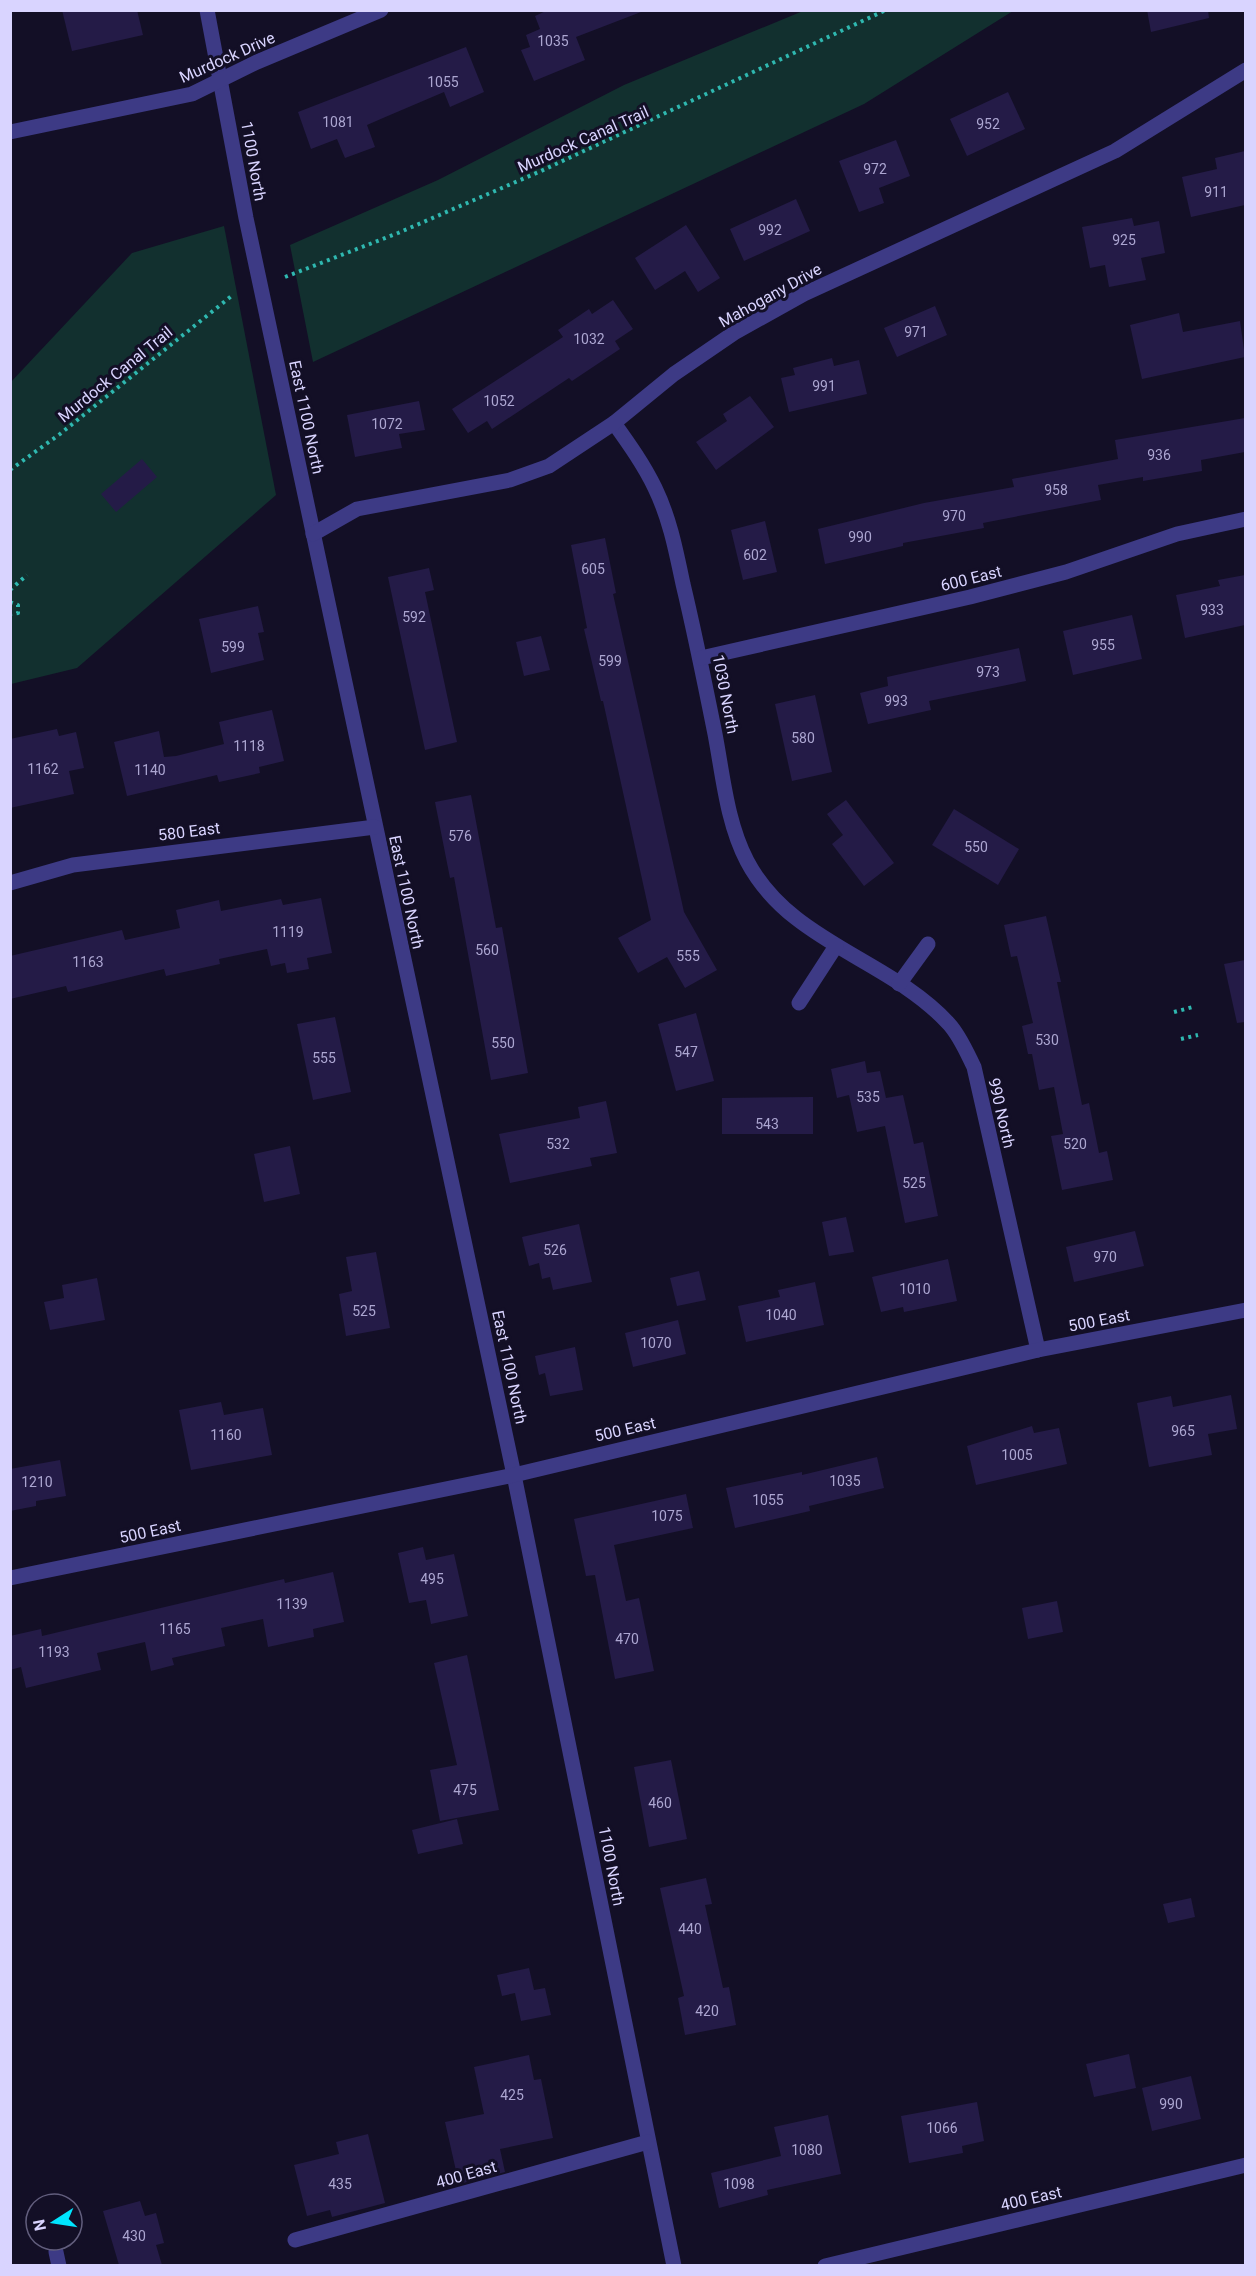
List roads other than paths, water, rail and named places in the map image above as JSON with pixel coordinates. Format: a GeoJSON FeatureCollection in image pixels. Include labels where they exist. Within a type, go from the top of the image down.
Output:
{"type":"FeatureCollection","features":[{"type":"Feature","properties":{"kind":"street","name":"1100 North"},"geometry":{"type":"LineString","coordinates":[[207,10],[246,218],[268,317]]}},
{"type":"Feature","properties":{"kind":"street","name":"Murdock Drive"},"geometry":{"type":"LineString","coordinates":[[10,132],[192,94],[221,79],[381,10]]}},
{"type":"Feature","properties":{"kind":"street","name":"Mahogany Drive"},"geometry":{"type":"LineString","coordinates":[[313,534],[357,509],[510,480],[549,466],[614,423],[674,374],[744,328],[804,294],[1115,151],[1245,70]]}},
{"type":"Feature","properties":{"kind":"street","name":"East 1100 North"},"geometry":{"type":"LineString","coordinates":[[268,317],[514,1474]]}},
{"type":"Feature","properties":{"kind":"street","name":"1030 North"},"geometry":{"type":"LineString","coordinates":[[614,423],[655,488],[669,522],[701,658],[729,807],[747,861],[782,907],[836,946]]}},
{"type":"Feature","properties":{"kind":"street","name":"600 East"},"geometry":{"type":"LineString","coordinates":[[701,658],[981,595],[1066,572],[1177,534],[1245,519]]}},
{"type":"Feature","properties":{"kind":"street","name":"580 East"},"geometry":{"type":"LineString","coordinates":[[10,883],[73,865],[375,827]]}},
{"type":"Feature","properties":{"kind":"street"},"geometry":{"type":"LineString","coordinates":[[899,984],[928,944]]}},
{"type":"Feature","properties":{"kind":"street","name":"990 North"},"geometry":{"type":"LineString","coordinates":[[836,946],[899,984],[950,1026],[974,1067],[1038,1350]]}},
{"type":"Feature","properties":{"kind":"street"},"geometry":{"type":"LineString","coordinates":[[799,1003],[836,946]]}},
{"type":"Feature","properties":{"kind":"street","name":"500 East"},"geometry":{"type":"LineString","coordinates":[[10,1578],[514,1474],[1038,1350],[1245,1310]]}},
{"type":"Feature","properties":{"kind":"street","name":"1100 North"},"geometry":{"type":"LineString","coordinates":[[514,1474],[674,2265]]}},
{"type":"Feature","properties":{"kind":"street","name":"400 East"},"geometry":{"type":"LineString","coordinates":[[295,2240],[648,2142]]}},
{"type":"Feature","properties":{"kind":"street","name":"400 East"},"geometry":{"type":"LineString","coordinates":[[825,2265],[1245,2165]]}}]}
